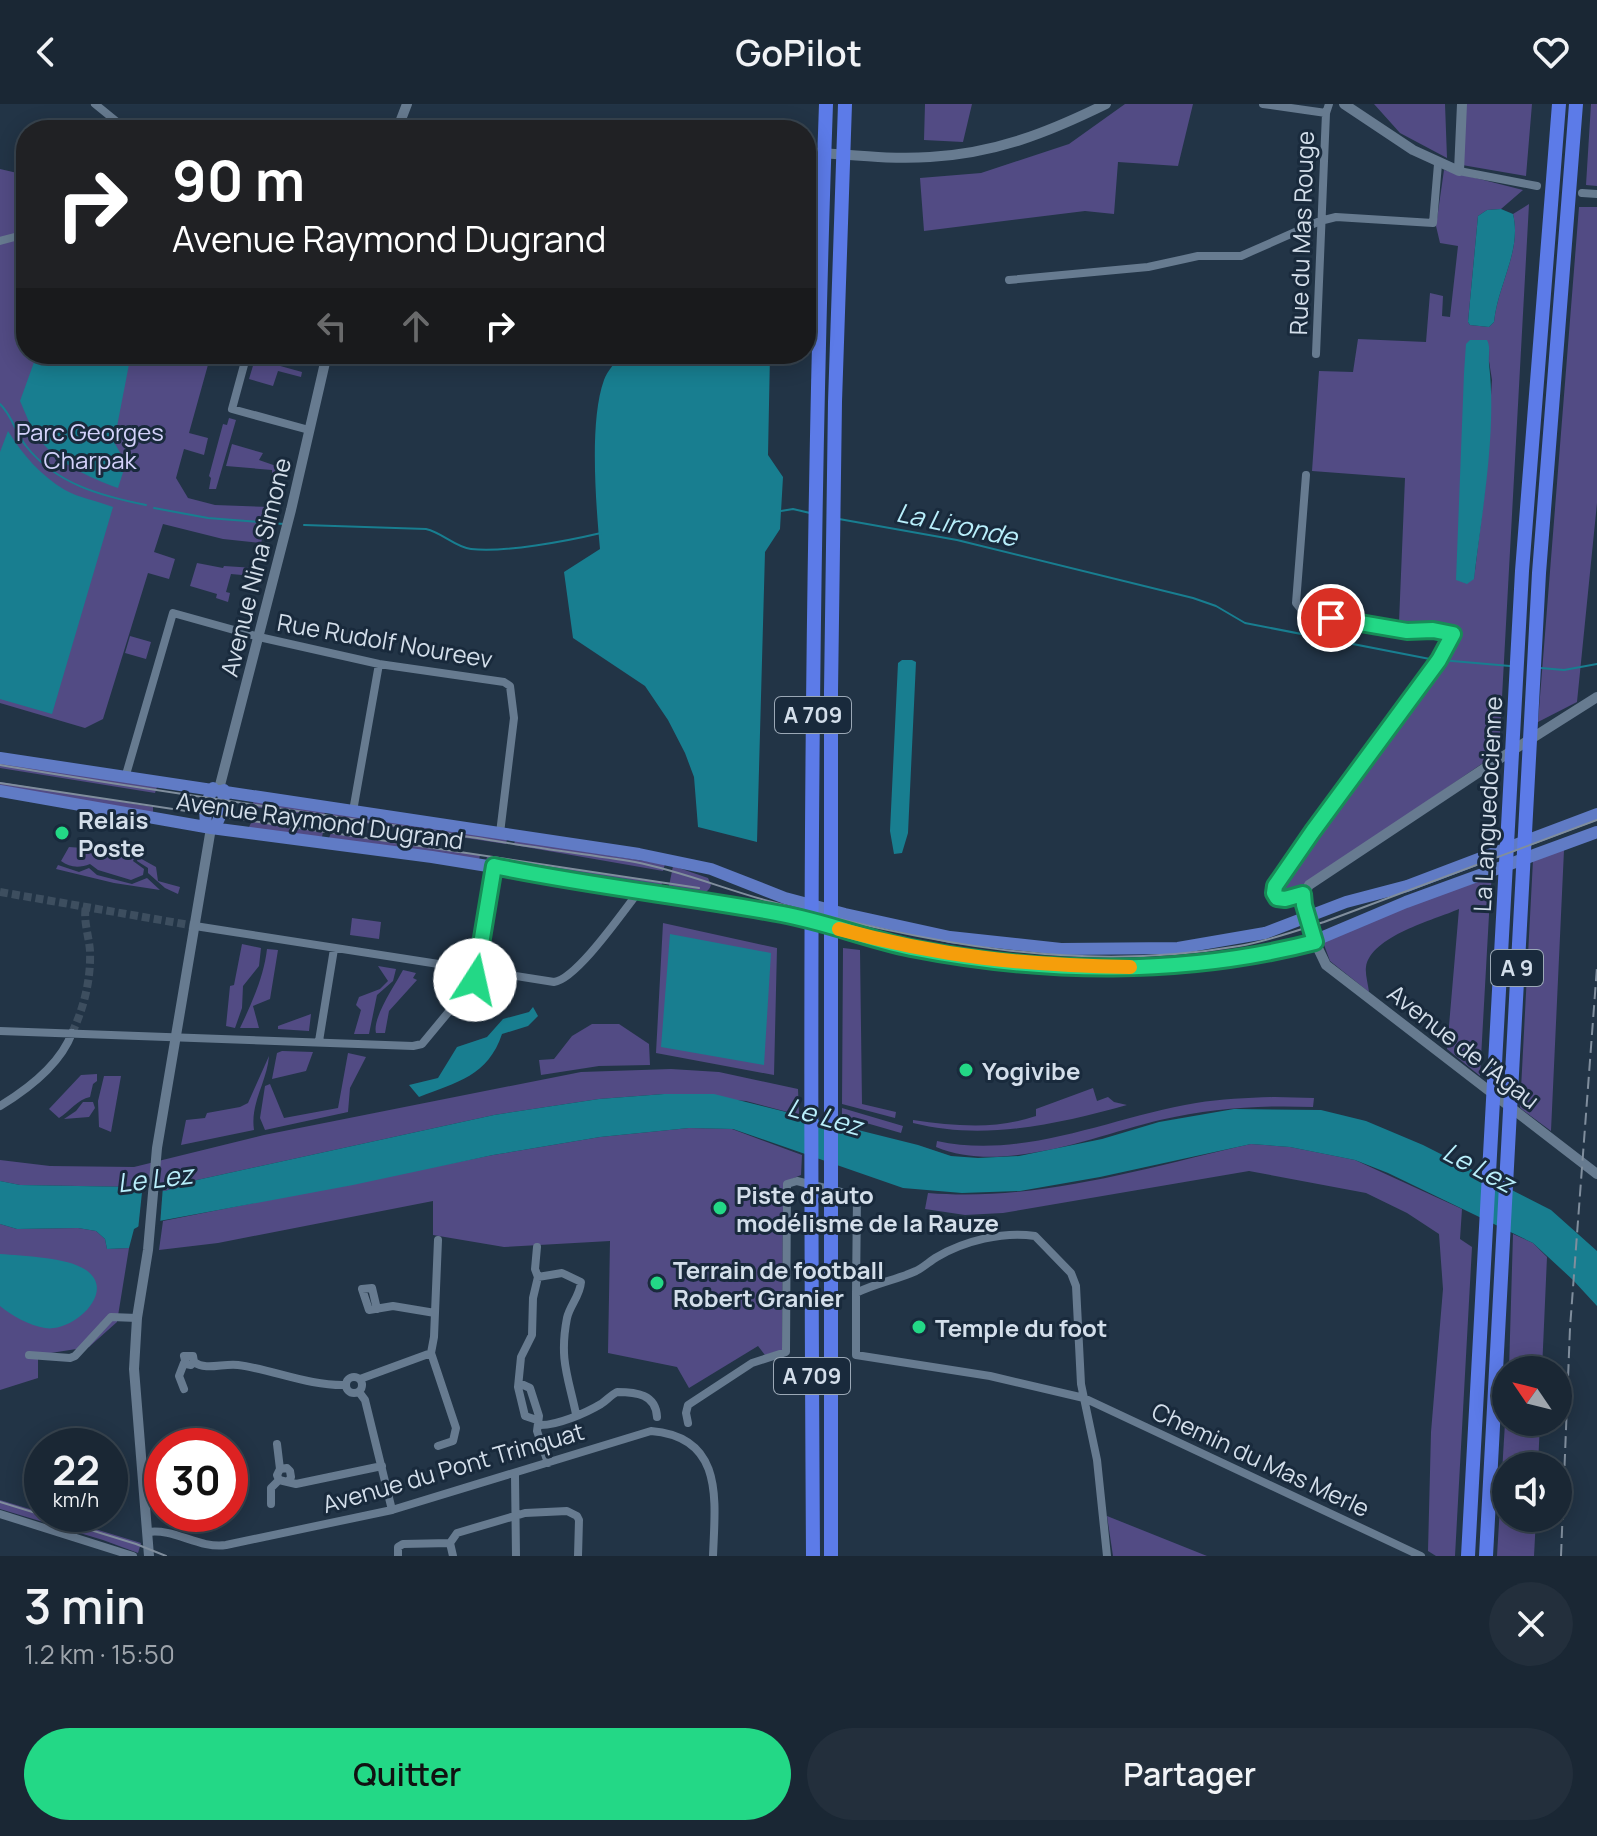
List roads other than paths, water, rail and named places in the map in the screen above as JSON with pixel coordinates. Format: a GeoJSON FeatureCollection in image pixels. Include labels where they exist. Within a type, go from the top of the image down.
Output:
{"type":"FeatureCollection","features":[{"type":"Feature","properties":{"kind":"highway","name":"A 709"},"geometry":{"type":"LineString","coordinates":[[813,1556],[810,1195],[812,873],[816,465],[826,104]]}},
{"type":"Feature","properties":{"kind":"highway","name":"A 709"},"geometry":{"type":"LineString","coordinates":[[831,1556],[833,558],[845,104]]}},
{"type":"Feature","properties":{"kind":"highway","name":"La Languedocienne"},"geometry":{"type":"LineString","coordinates":[[1468,1556],[1519,626],[1559,104]]}},
{"type":"Feature","properties":{"kind":"highway","name":"La Languedocienne"},"geometry":{"type":"LineString","coordinates":[[1486,1556],[1536,626],[1576,104]]}},
{"type":"Feature","properties":{"kind":"main road","name":"Avenue Raymond Dugrand"},"geometry":{"type":"LineString","coordinates":[[0,758],[639,854],[711,869],[785,898],[885,924],[950,937],[1095,950],[1178,948],[1265,933],[1346,902],[1407,886],[1597,814]]}},
{"type":"Feature","properties":{"kind":"main road"},"geometry":{"type":"LineString","coordinates":[[211,828],[223,809],[219,789]]}},
{"type":"Feature","properties":{"kind":"main road","name":"Avenue Raymond Dugrand"},"geometry":{"type":"LineString","coordinates":[[0,791],[211,828],[494,866],[640,890],[784,914],[908,947],[985,960],[1060,966],[1138,967],[1203,962],[1315,942],[1406,902],[1597,832]]}},
{"type":"Feature","properties":{"kind":"main road"},"geometry":{"type":"LineString","coordinates":[[1307,916],[1315,942]]}},
{"type":"Feature","properties":{"kind":"street"},"geometry":{"type":"LineString","coordinates":[[95,104],[115,120]]}},
{"type":"Feature","properties":{"kind":"street"},"geometry":{"type":"LineString","coordinates":[[816,152],[928,158],[996,147],[1024,141],[1106,104]]}},
{"type":"Feature","properties":{"kind":"street","name":"Rue du Mas Rouge"},"geometry":{"type":"LineString","coordinates":[[1263,104],[1328,108],[1320,221],[1316,354]]}},
{"type":"Feature","properties":{"kind":"street"},"geometry":{"type":"LineString","coordinates":[[1344,104],[1438,164],[1537,186]]}},
{"type":"Feature","properties":{"kind":"street"},"geometry":{"type":"LineString","coordinates":[[1459,171],[1462,104]]}},
{"type":"Feature","properties":{"kind":"street"},"geometry":{"type":"LineString","coordinates":[[1009,280],[1148,267],[1198,256],[1241,256],[1336,217],[1433,223],[1438,164]]}},
{"type":"Feature","properties":{"kind":"street"},"geometry":{"type":"LineString","coordinates":[[1582,193],[1597,194]]}},
{"type":"Feature","properties":{"kind":"street"},"geometry":{"type":"LineString","coordinates":[[244,364],[232,409],[309,430]]}},
{"type":"Feature","properties":{"kind":"street","name":"Avenue Nina Simone"},"geometry":{"type":"LineString","coordinates":[[219,789],[280,555],[325,364]]}},
{"type":"Feature","properties":{"kind":"street"},"geometry":{"type":"LineString","coordinates":[[1306,475],[1296,603],[1305,614],[1407,631],[1433,630],[1453,634],[1439,660],[1275,886],[1277,898],[1303,894],[1309,885],[1362,849],[1597,697]]}},
{"type":"Feature","properties":{"kind":"street","name":"Rue Rudolf Noureev"},"geometry":{"type":"LineString","coordinates":[[125,778],[173,613],[259,637],[379,664],[504,682],[510,686],[514,718],[500,833]]}},
{"type":"Feature","properties":{"kind":"street"},"geometry":{"type":"LineString","coordinates":[[353,811],[379,664]]}},
{"type":"Feature","properties":{"kind":"street"},"geometry":{"type":"LineString","coordinates":[[144,1485],[134,1369],[137,1318],[148,1250],[156,1159],[211,828]]}},
{"type":"Feature","properties":{"kind":"street"},"geometry":{"type":"LineString","coordinates":[[0,1031],[422,1044],[475,980],[494,866]]}},
{"type":"Feature","properties":{"kind":"street"},"geometry":{"type":"LineString","coordinates":[[195,926],[543,981],[562,981],[577,968],[640,890]]}},
{"type":"Feature","properties":{"kind":"street"},"geometry":{"type":"LineString","coordinates":[[1303,894],[1307,916]]}},
{"type":"Feature","properties":{"kind":"street","name":"Avenue de l'Agau"},"geometry":{"type":"LineString","coordinates":[[1315,942],[1326,965],[1597,1174]]}},
{"type":"Feature","properties":{"kind":"street"},"geometry":{"type":"LineString","coordinates":[[319,1041],[334,949]]}},
{"type":"Feature","properties":{"kind":"street"},"geometry":{"type":"LineString","coordinates":[[0,1106],[49,1068],[72,1033]]}},
{"type":"Feature","properties":{"kind":"street"},"geometry":{"type":"LineString","coordinates":[[688,1423],[688,1405],[752,1363],[786,1352],[787,1184],[797,1181],[844,1190],[857,1196],[856,1293],[915,1271],[970,1242],[1009,1235],[1035,1236],[1053,1252],[1075,1280],[1081,1384],[1097,1460],[1107,1556]]}},
{"type":"Feature","properties":{"kind":"street"},"geometry":{"type":"LineString","coordinates":[[438,1240],[431,1353],[456,1428],[453,1441],[438,1446]]}},
{"type":"Feature","properties":{"kind":"street"},"geometry":{"type":"LineString","coordinates":[[519,1425],[525,1416],[518,1387],[521,1357],[532,1335],[533,1298],[538,1277],[535,1269],[537,1247]]}},
{"type":"Feature","properties":{"kind":"street"},"geometry":{"type":"LineString","coordinates":[[538,1277],[562,1273],[581,1282],[568,1316],[563,1360],[576,1414]]}},
{"type":"Feature","properties":{"kind":"street","name":"Chemin du Mas Merle"},"geometry":{"type":"LineString","coordinates":[[856,1293],[856,1355],[990,1376],[1084,1398],[1421,1556]]}},
{"type":"Feature","properties":{"kind":"street"},"geometry":{"type":"LineString","coordinates":[[377,1309],[393,1306],[435,1313]]}},
{"type":"Feature","properties":{"kind":"street"},"geometry":{"type":"LineString","coordinates":[[29,1355],[70,1358],[111,1317],[137,1318]]}},
{"type":"Feature","properties":{"kind":"street"},"geometry":{"type":"LineString","coordinates":[[359,1392],[349,1392],[346,1385],[349,1379],[360,1379],[431,1353]]}},
{"type":"Feature","properties":{"kind":"street"},"geometry":{"type":"LineString","coordinates":[[184,1389],[179,1376],[189,1362],[200,1366],[238,1365],[326,1385],[346,1385]]}},
{"type":"Feature","properties":{"kind":"street"},"geometry":{"type":"LineString","coordinates":[[359,1392],[362,1386],[360,1379]]}},
{"type":"Feature","properties":{"kind":"street"},"geometry":{"type":"LineString","coordinates":[[519,1383],[530,1388],[539,1416],[537,1431],[548,1463]]}},
{"type":"Feature","properties":{"kind":"street"},"geometry":{"type":"LineString","coordinates":[[359,1392],[365,1400],[392,1510]]}},
{"type":"Feature","properties":{"kind":"street"},"geometry":{"type":"LineString","coordinates":[[525,1416],[545,1425],[600,1404],[617,1392],[629,1392],[650,1398],[657,1410],[657,1417]]}},
{"type":"Feature","properties":{"kind":"street","name":"Avenue du Pont Trinquat"},"geometry":{"type":"LineString","coordinates":[[162,1532],[215,1547],[392,1510],[515,1475],[651,1431],[679,1437],[698,1451],[711,1470],[715,1495],[713,1556]]}},
{"type":"Feature","properties":{"kind":"street"},"geometry":{"type":"LineString","coordinates":[[277,1444],[279,1480]]}},
{"type":"Feature","properties":{"kind":"street"},"geometry":{"type":"LineString","coordinates":[[279,1480],[296,1484],[382,1466]]}},
{"type":"Feature","properties":{"kind":"street"},"geometry":{"type":"LineString","coordinates":[[280,1469],[290,1471],[289,1481]]}},
{"type":"Feature","properties":{"kind":"street"},"geometry":{"type":"LineString","coordinates":[[515,1475],[516,1556]]}},
{"type":"Feature","properties":{"kind":"street"},"geometry":{"type":"LineString","coordinates":[[271,1504],[271,1488],[279,1480]]}},
{"type":"Feature","properties":{"kind":"street"},"geometry":{"type":"LineString","coordinates":[[453,1556],[450,1543],[457,1533],[517,1515],[573,1513],[579,1520],[578,1556]]}},
{"type":"Feature","properties":{"kind":"street"},"geometry":{"type":"LineString","coordinates":[[0,1514],[133,1556]]}},
{"type":"Feature","properties":{"kind":"street"},"geometry":{"type":"LineString","coordinates":[[148,1532],[149,1556]]}},
{"type":"Feature","properties":{"kind":"street"},"geometry":{"type":"LineString","coordinates":[[398,1556],[398,1547],[403,1544],[450,1543]]}},
{"type":"Feature","properties":{"kind":"water"},"geometry":{"type":"Polygon","coordinates":[[[1501,209],[1513,214],[1515,227],[1512,254],[1494,322],[1489,327],[1470,325],[1478,216],[1487,210],[1501,209]]]}},
{"type":"Feature","properties":{"kind":"water"},"geometry":{"type":"Polygon","coordinates":[[[1470,340],[1487,340],[1488,343],[1491,416],[1488,471],[1474,579],[1467,584],[1456,580],[1464,373],[1466,344],[1470,340]]]}},
{"type":"Feature","properties":{"kind":"water"},"geometry":{"type":"Polygon","coordinates":[[[33,364],[129,364],[114,442],[126,463],[118,488],[84,474],[53,454],[34,432],[20,401],[33,364]]]}},
{"type":"Feature","properties":{"kind":"water"},"geometry":{"type":"Polygon","coordinates":[[[614,364],[770,364],[768,455],[783,477],[780,529],[765,552],[757,842],[698,827],[694,777],[668,720],[645,686],[573,638],[564,572],[600,549],[596,418],[599,397],[614,364]]]}},
{"type":"Feature","properties":{"kind":"water"},"geometry":{"type":"Polygon","coordinates":[[[8,431],[33,464],[56,484],[76,495],[113,507],[52,714],[0,699],[0,452],[8,431]]]}},
{"type":"Feature","properties":{"kind":"water"},"geometry":{"type":"Polygon","coordinates":[[[902,660],[916,662],[908,833],[902,853],[894,854],[890,831],[898,663],[902,660]]]}},
{"type":"Feature","properties":{"kind":"water"},"geometry":{"type":"Polygon","coordinates":[[[670,934],[771,953],[764,1065],[661,1047],[670,934]]]}},
{"type":"Feature","properties":{"kind":"water"},"geometry":{"type":"Polygon","coordinates":[[[533,1007],[538,1016],[528,1026],[502,1034],[488,1059],[470,1076],[419,1097],[409,1085],[438,1078],[457,1047],[487,1037],[503,1019],[529,1012],[533,1007]]]}},
{"type":"Feature","properties":{"kind":"water"},"geometry":{"type":"Polygon","coordinates":[[[714,1094],[951,1156],[978,1158],[1019,1156],[1102,1139],[1159,1122],[1234,1109],[1321,1110],[1366,1121],[1423,1145],[1551,1210],[1597,1251],[1597,1306],[1533,1243],[1388,1173],[1355,1160],[1290,1147],[1251,1144],[1020,1191],[962,1193],[903,1188],[733,1129],[689,1128],[600,1137],[493,1155],[143,1224],[134,1229],[129,1248],[107,1249],[105,1239],[96,1231],[78,1228],[17,1229],[0,1224],[0,1181],[20,1185],[136,1187],[165,1191],[197,1180],[494,1115],[599,1099],[714,1094]]]}},
{"type":"Feature","properties":{"kind":"water"},"geometry":{"type":"Polygon","coordinates":[[[0,1254],[44,1258],[78,1266],[95,1279],[97,1289],[94,1299],[78,1318],[56,1328],[39,1327],[21,1320],[0,1306],[0,1254]]]}},
{"type":"Feature","properties":{"kind":"waterway","name":"La Lironde"},"geometry":{"type":"LineString","coordinates":[[0,404],[26,446],[51,470],[96,492],[146,505]]}},
{"type":"Feature","properties":{"kind":"waterway","name":"La Lironde"},"geometry":{"type":"LineString","coordinates":[[154,508],[208,518],[284,524]]}},
{"type":"Feature","properties":{"kind":"waterway","name":"La Lironde"},"geometry":{"type":"LineString","coordinates":[[781,511],[793,509],[810,513]]}},
{"type":"Feature","properties":{"kind":"waterway","name":"La Lironde"},"geometry":{"type":"LineString","coordinates":[[839,519],[957,540],[1193,598],[1216,606],[1245,623],[1435,660]]}},
{"type":"Feature","properties":{"kind":"waterway","name":"La Lironde"},"geometry":{"type":"LineString","coordinates":[[304,525],[426,529],[465,548],[485,550],[536,546],[601,533]]}},
{"type":"Feature","properties":{"kind":"waterway","name":"La Lironde"},"geometry":{"type":"LineString","coordinates":[[1441,660],[1510,666]]}},
{"type":"Feature","properties":{"kind":"waterway","name":"La Lironde"},"geometry":{"type":"LineString","coordinates":[[1541,668],[1564,670],[1597,664]]}},
{"type":"Feature","properties":{"kind":"tunnel"},"geometry":{"type":"LineString","coordinates":[[0,892],[195,926]]}},
{"type":"Feature","properties":{"kind":"tunnel"},"geometry":{"type":"LineString","coordinates":[[72,1033],[88,983],[90,951],[86,906]]}},
{"type":"Feature","properties":{"kind":"tram line"},"geometry":{"type":"LineString","coordinates":[[0,765],[635,862],[830,917],[946,941],[1003,950],[1119,957],[1179,954],[1261,941],[1324,922],[1597,820]]}},
{"type":"Feature","properties":{"kind":"tram line"},"geometry":{"type":"LineString","coordinates":[[0,783],[699,888]]}},
{"type":"Feature","properties":{"kind":"tram line"},"geometry":{"type":"LineString","coordinates":[[0,1502],[166,1556]]}},
{"type":"Feature","properties":{"kind":"railway"},"geometry":{"type":"LineString","coordinates":[[1561,1556],[1570,1328],[1597,967]]}},
{"type":"Feature","properties":{"kind":"place","name":"Relais Poste"},"geometry":{"type":"Point","coordinates":[62,833]}},
{"type":"Feature","properties":{"kind":"place","name":"Yogivibe"},"geometry":{"type":"Point","coordinates":[966,1070]}},
{"type":"Feature","properties":{"kind":"place","name":"Piste d'auto modélisme de la Rauze"},"geometry":{"type":"Point","coordinates":[720,1208]}},
{"type":"Feature","properties":{"kind":"place","name":"Terrain de football Robert Granier"},"geometry":{"type":"Point","coordinates":[657,1283]}},
{"type":"Feature","properties":{"kind":"place","name":"Temple du foot"},"geometry":{"type":"Point","coordinates":[919,1327]}},
{"type":"Feature","properties":{"kind":"park label","name":"Parc Georges Charpak"},"geometry":{"type":"Point","coordinates":[90,445]}},
{"type":"Feature","properties":{"kind":"water label","name":"Le Lez"},"geometry":{"type":"Point","coordinates":[825,1116]}},
{"type":"Feature","properties":{"kind":"water label","name":"Le Lez"},"geometry":{"type":"Point","coordinates":[1479,1167]}},
{"type":"Feature","properties":{"kind":"water label","name":"Le Lez"},"geometry":{"type":"Point","coordinates":[155,1178]}}]}
